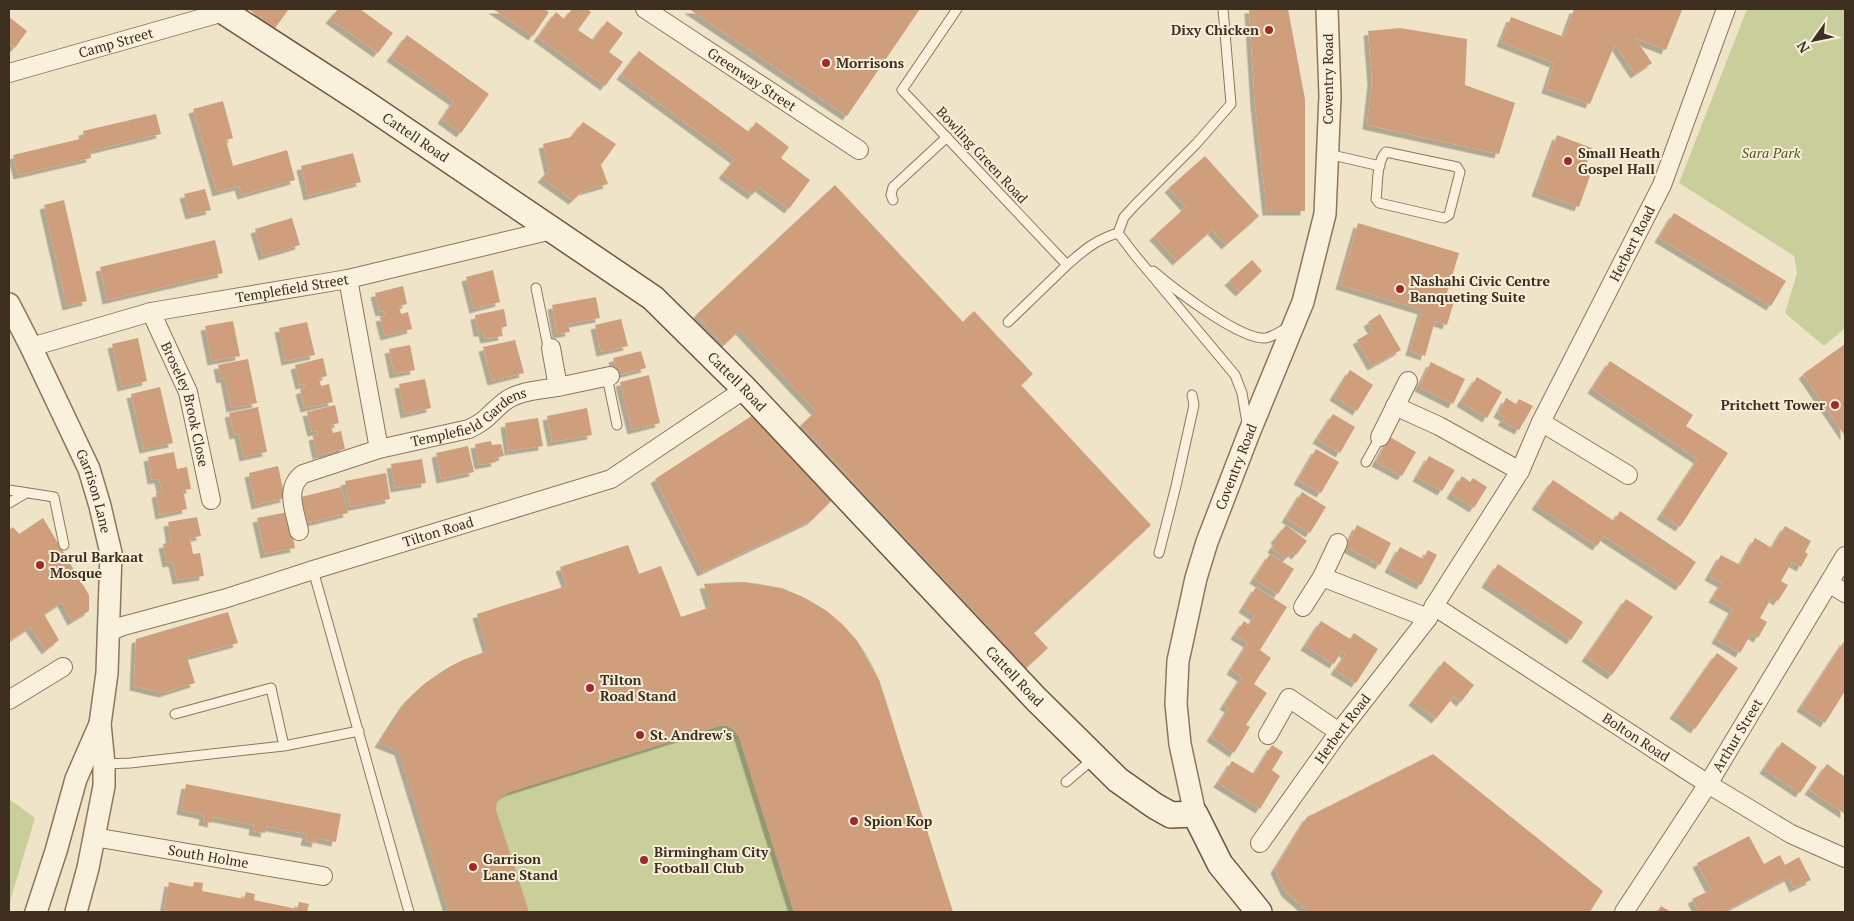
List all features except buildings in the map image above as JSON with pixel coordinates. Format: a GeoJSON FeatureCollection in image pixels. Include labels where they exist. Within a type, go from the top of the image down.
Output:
{"type":"FeatureCollection","features":[{"type":"Feature","properties":{"kind":"main road","name":"Cattell Road"},"geometry":{"type":"LineString","coordinates":[[224,10],[653,298],[745,390],[1029,692],[1118,780],[1171,815],[1196,814]]}},
{"type":"Feature","properties":{"kind":"main road","name":"Coventry Road"},"geometry":{"type":"LineString","coordinates":[[1196,814],[1220,864],[1260,912]]}},
{"type":"Feature","properties":{"kind":"street","name":"Greenway Street"},"geometry":{"type":"LineString","coordinates":[[645,9],[860,150]]}},
{"type":"Feature","properties":{"kind":"street","name":"Coventry Road"},"geometry":{"type":"LineString","coordinates":[[1196,814],[1180,744],[1176,704],[1178,660],[1196,578],[1207,542],[1303,302],[1325,214],[1330,96],[1327,9]]}},
{"type":"Feature","properties":{"kind":"street","name":"Herbert Road"},"geometry":{"type":"LineString","coordinates":[[1260,843],[1339,732],[1431,612],[1520,471],[1541,422],[1662,185],[1726,9]]}},
{"type":"Feature","properties":{"kind":"street","name":"Camp Street"},"geometry":{"type":"LineString","coordinates":[[9,73],[224,10]]}},
{"type":"Feature","properties":{"kind":"street","name":"Templefield Street"},"geometry":{"type":"LineString","coordinates":[[31,347],[151,312],[348,279],[552,230]]}},
{"type":"Feature","properties":{"kind":"street"},"geometry":{"type":"LineString","coordinates":[[348,279],[378,449]]}},
{"type":"Feature","properties":{"kind":"street","name":"Garrison Lane"},"geometry":{"type":"LineString","coordinates":[[9,304],[89,469],[111,553],[107,673],[100,724],[104,786],[76,912]]}},
{"type":"Feature","properties":{"kind":"street","name":"Broseley Brook Close"},"geometry":{"type":"LineString","coordinates":[[151,312],[188,392],[211,500]]}},
{"type":"Feature","properties":{"kind":"street"},"geometry":{"type":"LineString","coordinates":[[551,348],[558,387]]}},
{"type":"Feature","properties":{"kind":"street","name":"Templefield Gardens"},"geometry":{"type":"LineString","coordinates":[[299,531],[292,489],[298,478],[303,474],[378,449],[470,428],[482,423],[503,402],[512,397],[608,376]]}},
{"type":"Feature","properties":{"kind":"street"},"geometry":{"type":"LineString","coordinates":[[1380,436],[1408,381]]}},
{"type":"Feature","properties":{"kind":"street","name":"Tilton Road"},"geometry":{"type":"LineString","coordinates":[[109,632],[123,626],[227,598],[611,479],[745,390]]}},
{"type":"Feature","properties":{"kind":"street"},"geometry":{"type":"LineString","coordinates":[[1395,406],[1439,426],[1520,471]]}},
{"type":"Feature","properties":{"kind":"street"},"geometry":{"type":"LineString","coordinates":[[1541,422],[1628,475]]}},
{"type":"Feature","properties":{"kind":"street"},"geometry":{"type":"LineString","coordinates":[[1303,607],[1322,577],[1338,543]]}},
{"type":"Feature","properties":{"kind":"street","name":"Arthur Street"},"geometry":{"type":"LineString","coordinates":[[1624,912],[1708,784],[1845,556]]}},
{"type":"Feature","properties":{"kind":"street"},"geometry":{"type":"LineString","coordinates":[[1322,577],[1431,612]]}},
{"type":"Feature","properties":{"kind":"street"},"geometry":{"type":"LineString","coordinates":[[1829,583],[1845,593]]}},
{"type":"Feature","properties":{"kind":"street","name":"Bolton Road"},"geometry":{"type":"LineString","coordinates":[[1431,612],[1791,834],[1845,858]]}},
{"type":"Feature","properties":{"kind":"street"},"geometry":{"type":"LineString","coordinates":[[9,700],[63,666]]}},
{"type":"Feature","properties":{"kind":"street"},"geometry":{"type":"LineString","coordinates":[[1268,735],[1290,698],[1339,732]]}},
{"type":"Feature","properties":{"kind":"street","name":"Garrison Lane"},"geometry":{"type":"LineString","coordinates":[[36,912],[56,852],[76,779],[100,724]]}},
{"type":"Feature","properties":{"kind":"street","name":"South Holme"},"geometry":{"type":"LineString","coordinates":[[94,837],[323,876]]}},
{"type":"Feature","properties":{"kind":"lane","name":"Bowling Green Road"},"geometry":{"type":"LineString","coordinates":[[957,9],[902,90],[1068,265]]}},
{"type":"Feature","properties":{"kind":"lane"},"geometry":{"type":"LineString","coordinates":[[1118,233],[1124,217],[1135,204],[1229,108],[1232,98],[1223,9]]}},
{"type":"Feature","properties":{"kind":"lane"},"geometry":{"type":"LineString","coordinates":[[893,200],[891,195],[893,187],[947,137]]}},
{"type":"Feature","properties":{"kind":"lane"},"geometry":{"type":"LineString","coordinates":[[1386,152],[1457,167],[1460,172],[1449,215],[1444,218],[1379,203],[1376,199],[1380,166],[1382,156],[1386,152]]}},
{"type":"Feature","properties":{"kind":"lane"},"geometry":{"type":"LineString","coordinates":[[1328,154],[1380,166]]}},
{"type":"Feature","properties":{"kind":"lane"},"geometry":{"type":"LineString","coordinates":[[1118,233],[1235,375],[1242,393],[1249,434]]}},
{"type":"Feature","properties":{"kind":"lane"},"geometry":{"type":"LineString","coordinates":[[1008,322],[1090,245],[1106,236],[1118,233]]}},
{"type":"Feature","properties":{"kind":"lane"},"geometry":{"type":"LineString","coordinates":[[1134,254],[1167,282],[1220,320],[1249,336],[1265,338],[1295,323]]}},
{"type":"Feature","properties":{"kind":"lane"},"geometry":{"type":"LineString","coordinates":[[536,288],[547,342],[551,348]]}},
{"type":"Feature","properties":{"kind":"lane"},"geometry":{"type":"LineString","coordinates":[[608,376],[617,425]]}},
{"type":"Feature","properties":{"kind":"lane"},"geometry":{"type":"LineString","coordinates":[[1159,553],[1194,405],[1192,395]]}},
{"type":"Feature","properties":{"kind":"lane"},"geometry":{"type":"LineString","coordinates":[[1366,462],[1380,436]]}},
{"type":"Feature","properties":{"kind":"lane"},"geometry":{"type":"LineString","coordinates":[[9,490],[54,497],[64,545]]}},
{"type":"Feature","properties":{"kind":"lane"},"geometry":{"type":"LineString","coordinates":[[9,503],[26,493]]}},
{"type":"Feature","properties":{"kind":"lane"},"geometry":{"type":"LineString","coordinates":[[313,570],[409,912]]}},
{"type":"Feature","properties":{"kind":"lane"},"geometry":{"type":"LineString","coordinates":[[175,714],[271,688],[284,746]]}},
{"type":"Feature","properties":{"kind":"lane"},"geometry":{"type":"LineString","coordinates":[[104,764],[130,763],[284,746],[359,731]]}},
{"type":"Feature","properties":{"kind":"lane"},"geometry":{"type":"LineString","coordinates":[[1066,782],[1095,757]]}},
{"type":"Feature","properties":{"kind":"green space","name":"Sara Park"},"geometry":{"type":"Polygon","coordinates":[[[1747,9],[1845,9],[1845,328],[1824,346],[1785,313],[1797,273],[1794,256],[1679,183],[1747,9]]]}},
{"type":"Feature","properties":{"kind":"green space","name":"St. Andrew's"},"geometry":{"type":"Polygon","coordinates":[[[628,545],[639,574],[661,566],[681,617],[711,607],[704,584],[747,582],[781,589],[800,596],[833,616],[848,630],[871,662],[879,680],[953,912],[449,912],[399,751],[379,743],[400,711],[423,685],[452,665],[488,651],[477,614],[567,586],[561,567],[628,545]]]}},
{"type":"Feature","properties":{"kind":"green space"},"geometry":{"type":"Polygon","coordinates":[[[9,799],[35,818],[9,905],[9,799]]]}},
{"type":"Feature","properties":{"kind":"place","name":"Dixy Chicken"},"geometry":{"type":"Point","coordinates":[1269,30]}},
{"type":"Feature","properties":{"kind":"place","name":"Morrisons"},"geometry":{"type":"Point","coordinates":[826,63]}},
{"type":"Feature","properties":{"kind":"place","name":"Small Heath Gospel Hall"},"geometry":{"type":"Point","coordinates":[1568,161]}},
{"type":"Feature","properties":{"kind":"place","name":"Nashahi Civic Centre Banqueting Suite"},"geometry":{"type":"Point","coordinates":[1400,289]}},
{"type":"Feature","properties":{"kind":"place","name":"Pritchett Tower"},"geometry":{"type":"Point","coordinates":[1835,405]}},
{"type":"Feature","properties":{"kind":"place","name":"Darul Barkaat Mosque"},"geometry":{"type":"Point","coordinates":[40,565]}},
{"type":"Feature","properties":{"kind":"place","name":"Tilton Road Stand"},"geometry":{"type":"Point","coordinates":[590,688]}},
{"type":"Feature","properties":{"kind":"place","name":"St. Andrew's"},"geometry":{"type":"Point","coordinates":[640,735]}},
{"type":"Feature","properties":{"kind":"place","name":"Spion Kop"},"geometry":{"type":"Point","coordinates":[854,821]}},
{"type":"Feature","properties":{"kind":"place","name":"Birmingham City Football Club"},"geometry":{"type":"Point","coordinates":[644,860]}},
{"type":"Feature","properties":{"kind":"place","name":"Garrison Lane Stand"},"geometry":{"type":"Point","coordinates":[473,867]}}]}
